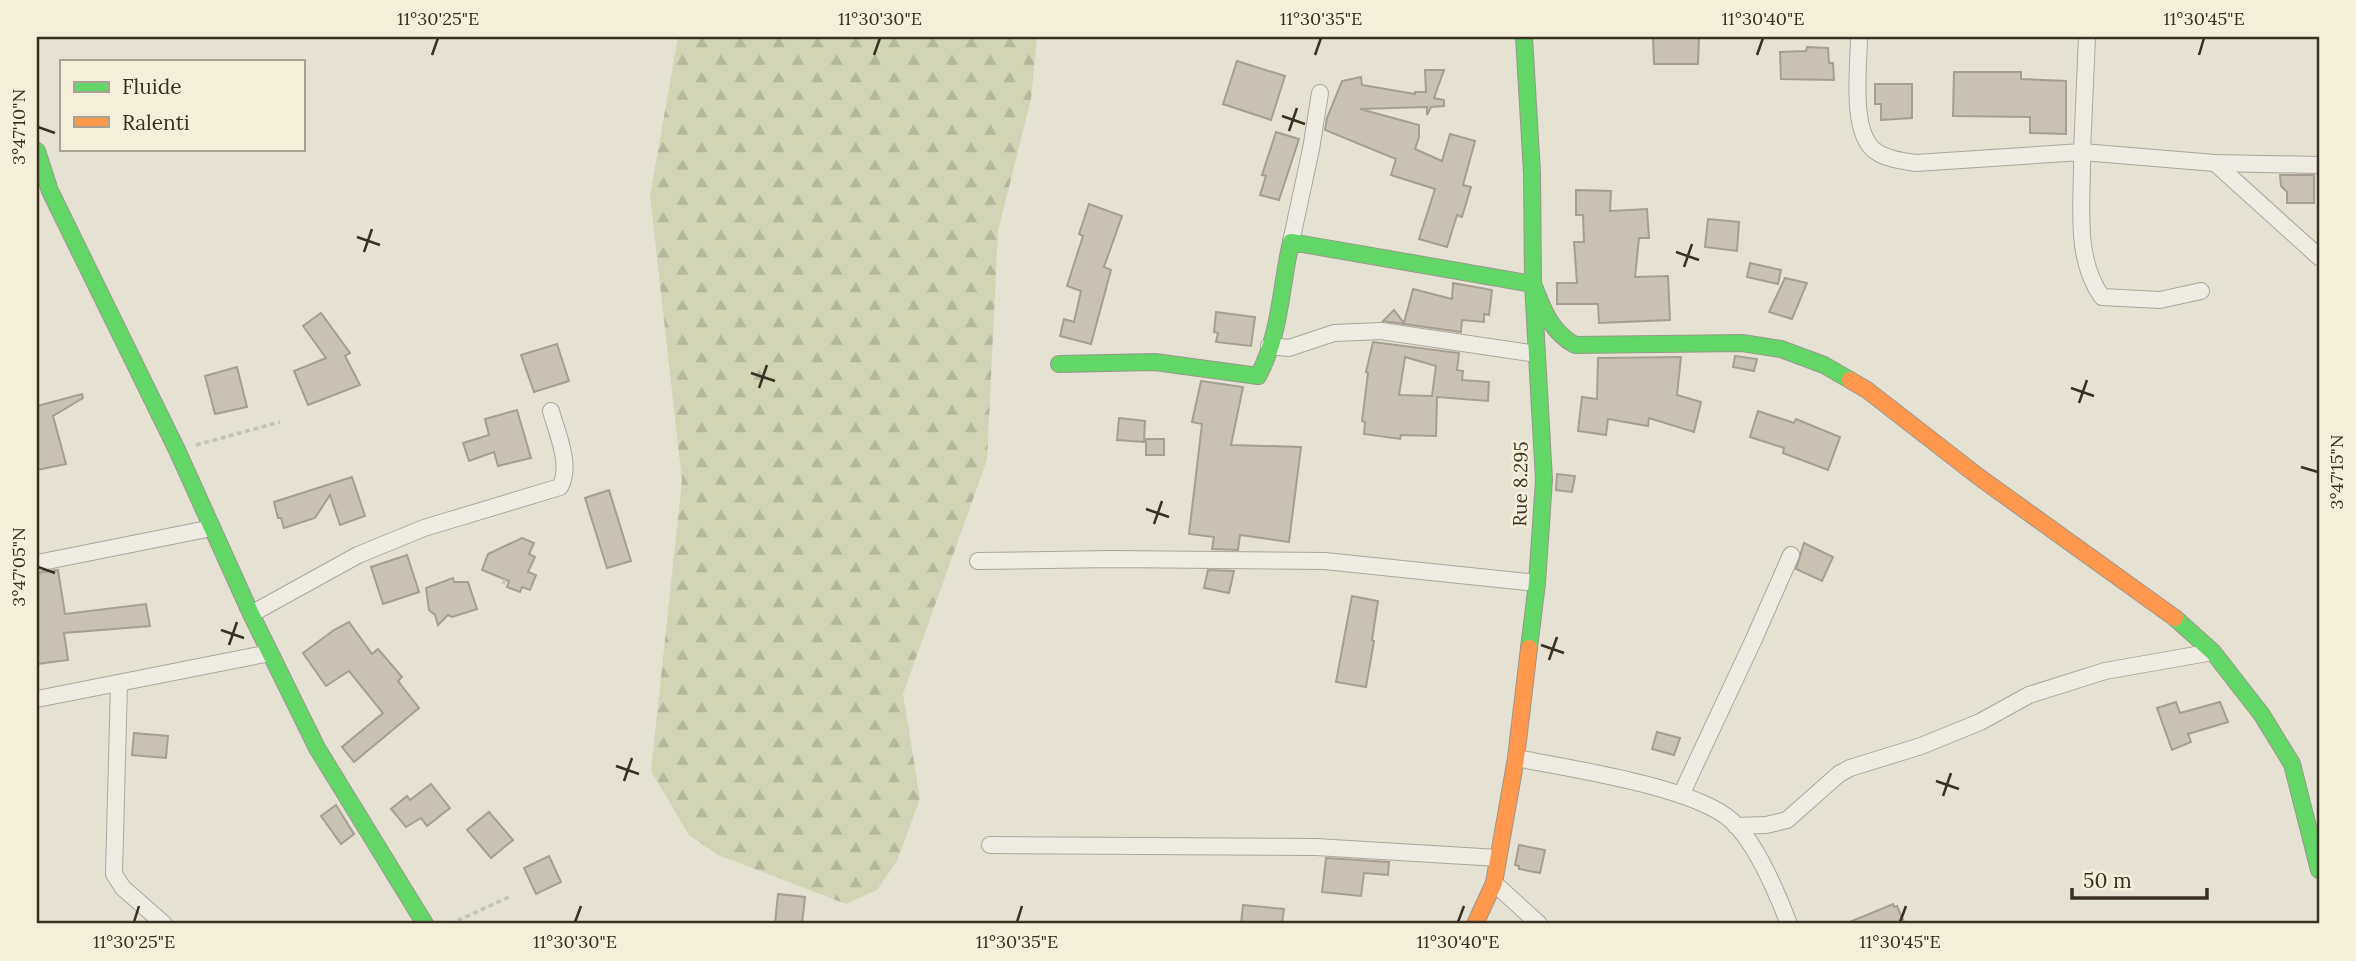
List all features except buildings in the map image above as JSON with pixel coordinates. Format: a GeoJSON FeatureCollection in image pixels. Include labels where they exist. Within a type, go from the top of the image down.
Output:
{"type":"FeatureCollection","features":[{"type":"Feature","properties":{"kind":"street","name":"Rue 8.295"},"geometry":{"type":"LineString","coordinates":[[1475,924],[1494,883],[1516,758],[1536,583],[1544,480],[1533,284],[1532,173],[1524,37]]}},
{"type":"Feature","properties":{"kind":"street"},"geometry":{"type":"LineString","coordinates":[[1859,37],[1859,119],[1863,135],[1875,150],[1892,158],[1916,163],[2082,152],[2215,163],[2319,165]]}},
{"type":"Feature","properties":{"kind":"street"},"geometry":{"type":"LineString","coordinates":[[2087,37],[2081,240],[2090,281],[2102,297],[2160,300],[2201,291]]}},
{"type":"Feature","properties":{"kind":"street"},"geometry":{"type":"LineString","coordinates":[[1059,364],[1155,362],[1258,376],[1269,346],[1311,149],[1320,93]]}},
{"type":"Feature","properties":{"kind":"street"},"geometry":{"type":"LineString","coordinates":[[37,152],[50,191],[177,450],[251,614],[317,748],[425,924]]}},
{"type":"Feature","properties":{"kind":"street"},"geometry":{"type":"LineString","coordinates":[[2215,163],[2319,257]]}},
{"type":"Feature","properties":{"kind":"street"},"geometry":{"type":"LineString","coordinates":[[1291,242],[1533,284],[1553,331],[1575,345],[1742,342],[1781,349],[1824,365],[1867,390],[1979,477],[2164,608],[2213,652],[2262,715],[2292,764],[2319,870]]}},
{"type":"Feature","properties":{"kind":"street"},"geometry":{"type":"LineString","coordinates":[[1269,346],[1289,348],[1334,333],[1381,331],[1537,354]]}},
{"type":"Feature","properties":{"kind":"street"},"geometry":{"type":"LineString","coordinates":[[251,614],[369,550],[424,528],[560,487],[565,475],[564,464],[551,411]]}},
{"type":"Feature","properties":{"kind":"street"},"geometry":{"type":"LineString","coordinates":[[37,563],[212,528]]}},
{"type":"Feature","properties":{"kind":"street"},"geometry":{"type":"LineString","coordinates":[[1681,795],[1791,555]]}},
{"type":"Feature","properties":{"kind":"street"},"geometry":{"type":"LineString","coordinates":[[978,561],[1325,561],[1536,583]]}},
{"type":"Feature","properties":{"kind":"street"},"geometry":{"type":"LineString","coordinates":[[1736,826],[1766,825],[1787,820],[1839,774],[1850,768],[1980,722],[2029,695],[2105,671],[2213,652]]}},
{"type":"Feature","properties":{"kind":"street"},"geometry":{"type":"LineString","coordinates":[[37,699],[270,653]]}},
{"type":"Feature","properties":{"kind":"street"},"geometry":{"type":"LineString","coordinates":[[119,683],[114,874],[123,888],[164,924]]}},
{"type":"Feature","properties":{"kind":"street"},"geometry":{"type":"LineString","coordinates":[[1516,758],[1605,775],[1681,795],[1732,821],[1752,847],[1790,924]]}},
{"type":"Feature","properties":{"kind":"street"},"geometry":{"type":"LineString","coordinates":[[990,845],[1316,847],[1498,858]]}},
{"type":"Feature","properties":{"kind":"street"},"geometry":{"type":"LineString","coordinates":[[1494,883],[1539,924]]}},
{"type":"Feature","properties":{"kind":"path"},"geometry":{"type":"LineString","coordinates":[[177,450],[281,422]]}},
{"type":"Feature","properties":{"kind":"path"},"geometry":{"type":"LineString","coordinates":[[503,584],[508,572]]}},
{"type":"Feature","properties":{"kind":"path"},"geometry":{"type":"LineString","coordinates":[[450,924],[509,897]]}},
{"type":"Feature","properties":{"kind":"green space"},"geometry":{"type":"Polygon","coordinates":[[[678,37],[1037,37],[1031,99],[998,231],[987,460],[903,694],[920,799],[897,861],[877,890],[846,904],[718,855],[689,835],[651,771],[682,480],[650,196],[678,37]]]}},
{"type":"Feature","properties":{"kind":"traffic: fast"},"geometry":{"type":"LineString","coordinates":[[1524,37],[1532,173],[1533,284],[1544,480],[1537,583],[1529,648]]}},
{"type":"Feature","properties":{"kind":"traffic: fast"},"geometry":{"type":"LineString","coordinates":[[37,151],[50,191],[177,450],[251,614],[317,748],[425,924]]}},
{"type":"Feature","properties":{"kind":"traffic: fast"},"geometry":{"type":"LineString","coordinates":[[1059,364],[1155,362],[1258,376],[1271,345],[1291,242],[1533,284],[1553,326],[1575,345],[1742,343],[1781,349],[1824,365],[1850,380]]}},
{"type":"Feature","properties":{"kind":"traffic: fast"},"geometry":{"type":"LineString","coordinates":[[2175,618],[2213,652],[2262,715],[2292,764],[2319,870]]}},
{"type":"Feature","properties":{"kind":"traffic: slow"},"geometry":{"type":"LineString","coordinates":[[1850,380],[2175,618]]}},
{"type":"Feature","properties":{"kind":"traffic: slow"},"geometry":{"type":"LineString","coordinates":[[1475,924],[1494,883],[1516,758],[1529,648]]}}]}
